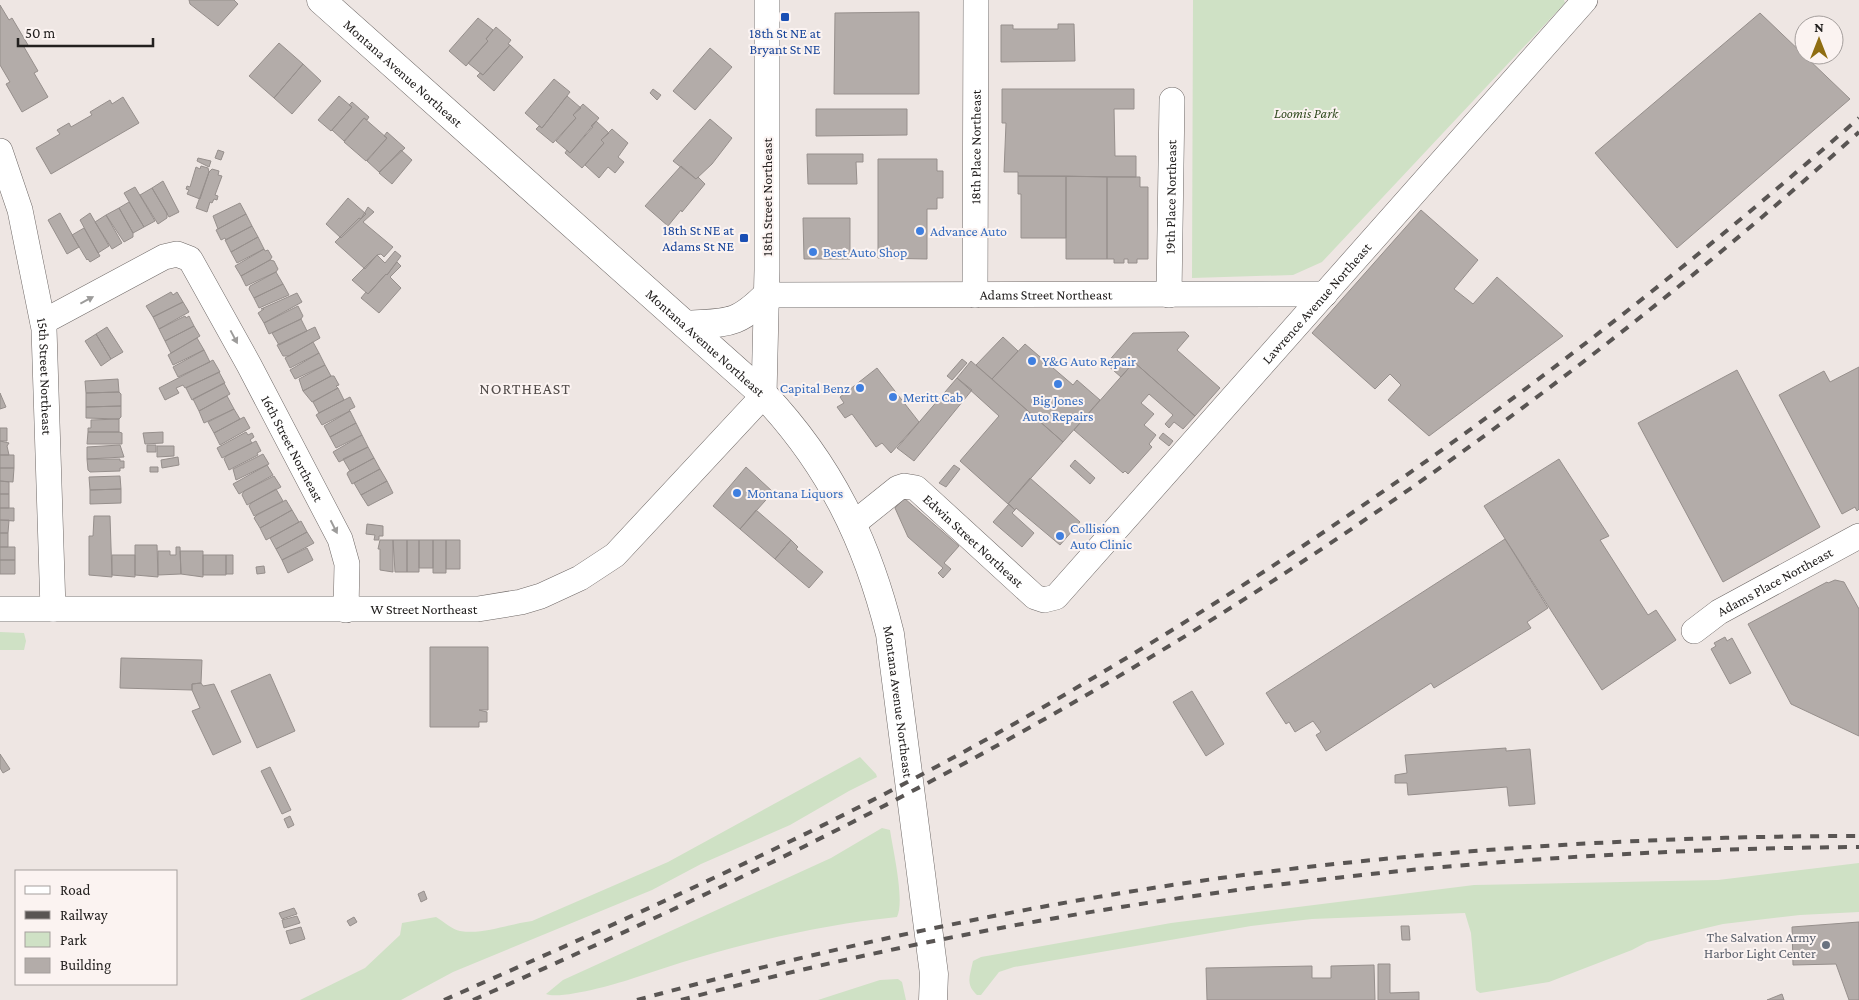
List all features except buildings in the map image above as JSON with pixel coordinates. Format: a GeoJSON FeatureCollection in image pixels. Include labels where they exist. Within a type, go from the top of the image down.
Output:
{"type":"FeatureCollection","features":[{"type":"Feature","properties":{"kind":"main road","name":"Montana Avenue Northeast"},"geometry":{"type":"LineString","coordinates":[[330,3],[764,395],[809,448],[854,524],[879,589],[892,643],[934,987],[944,1000]]}},
{"type":"Feature","properties":{"kind":"main road"},"geometry":{"type":"LineString","coordinates":[[686,325],[727,322],[741,318],[767,295]]}},
{"type":"Feature","properties":{"kind":"street","name":"18th Street Northeast"},"geometry":{"type":"LineString","coordinates":[[764,395],[767,295],[767,0]]}},
{"type":"Feature","properties":{"kind":"street","name":"18th Place Northeast"},"geometry":{"type":"LineString","coordinates":[[975,294],[976,0]]}},
{"type":"Feature","properties":{"kind":"street","name":"Lawrence Avenue Northeast"},"geometry":{"type":"LineString","coordinates":[[1044,600],[1060,593],[1585,0]]}},
{"type":"Feature","properties":{"kind":"street","name":"19th Place Northeast"},"geometry":{"type":"LineString","coordinates":[[1169,295],[1172,100]]}},
{"type":"Feature","properties":{"kind":"street","name":"15th Street Northeast"},"geometry":{"type":"LineString","coordinates":[[0,151],[20,210],[43,322],[53,608]]}},
{"type":"Feature","properties":{"kind":"street","name":"16th Street Northeast"},"geometry":{"type":"LineString","coordinates":[[43,322],[170,255],[184,256],[190,259],[211,294],[340,539],[347,564],[346,610]]}},
{"type":"Feature","properties":{"kind":"street","name":"Adams Street Northeast"},"geometry":{"type":"LineString","coordinates":[[767,295],[1325,294]]}},
{"type":"Feature","properties":{"kind":"street","name":"W Street Northeast"},"geometry":{"type":"LineString","coordinates":[[0,608],[478,609],[532,600],[573,581],[624,549],[764,395]]}},
{"type":"Feature","properties":{"kind":"street","name":"Edwin Street Northeast"},"geometry":{"type":"LineString","coordinates":[[854,524],[898,488],[910,486],[916,488],[1029,592],[1044,600]]}},
{"type":"Feature","properties":{"kind":"street","name":"Adams Place Northeast"},"geometry":{"type":"LineString","coordinates":[[1694,631],[1719,612],[1859,536]]}},
{"type":"Feature","properties":{"kind":"green space","name":"Loomis Park"},"geometry":{"type":"Polygon","coordinates":[[[1193,0],[1564,0],[1565,3],[1322,262],[1293,275],[1192,278],[1193,0]]]}},
{"type":"Feature","properties":{"kind":"green space"},"geometry":{"type":"Polygon","coordinates":[[[0,632],[24,633],[26,641],[24,650],[0,650],[0,632]]]}},
{"type":"Feature","properties":{"kind":"green space"},"geometry":{"type":"Polygon","coordinates":[[[860,757],[877,777],[790,825],[701,864],[652,890],[453,972],[401,1000],[300,1000],[365,968],[400,935],[402,923],[436,917],[454,929],[478,932],[532,921],[668,862],[860,757]]]}},
{"type":"Feature","properties":{"kind":"green space"},"geometry":{"type":"Polygon","coordinates":[[[882,828],[890,830],[896,862],[900,899],[897,917],[830,926],[764,940],[731,948],[602,987],[563,995],[546,994],[563,980],[831,858],[882,828]]]}},
{"type":"Feature","properties":{"kind":"green space"},"geometry":{"type":"Polygon","coordinates":[[[1859,863],[1859,912],[1800,915],[1723,924],[1647,942],[1632,950],[1549,982],[1480,993],[1476,990],[1471,933],[1465,913],[1312,919],[1251,926],[1014,967],[999,972],[981,995],[977,995],[973,991],[970,983],[973,961],[981,957],[1171,923],[1474,885],[1718,880],[1859,863]]]}},
{"type":"Feature","properties":{"kind":"green space"},"geometry":{"type":"Polygon","coordinates":[[[898,979],[902,982],[906,1000],[818,1000],[880,980],[898,979]]]}},
{"type":"Feature","properties":{"kind":"railway"},"geometry":{"type":"LineString","coordinates":[[444,1000],[731,870],[873,800],[1012,725],[1125,659],[1236,590],[1345,518],[1556,366],[1659,286],[1859,118]]}},
{"type":"Feature","properties":{"kind":"railway"},"geometry":{"type":"LineString","coordinates":[[473,1000],[706,894],[821,838],[935,779],[1058,711],[1180,639],[1300,564],[1417,484],[1532,401],[1644,314],[1753,225],[1859,132]]}},
{"type":"Feature","properties":{"kind":"railway"},"geometry":{"type":"LineString","coordinates":[[637,1000],[811,956],[987,917],[1165,886],[1254,873],[1472,851],[1601,843],[1795,836],[1859,836]]}},
{"type":"Feature","properties":{"kind":"railway"},"geometry":{"type":"LineString","coordinates":[[681,1000],[826,964],[972,933],[1118,908],[1265,886],[1413,870],[1561,858],[1710,850],[1859,847]]}},
{"type":"Feature","properties":{"kind":"place","name":"18th St NE at Bryant St NE"},"geometry":{"type":"Point","coordinates":[785,17]}},
{"type":"Feature","properties":{"kind":"place","name":"Advance Auto"},"geometry":{"type":"Point","coordinates":[920,231]}},
{"type":"Feature","properties":{"kind":"place","name":"18th St NE at Adams St NE"},"geometry":{"type":"Point","coordinates":[744,238]}},
{"type":"Feature","properties":{"kind":"place","name":"Best Auto Shop"},"geometry":{"type":"Point","coordinates":[813,252]}},
{"type":"Feature","properties":{"kind":"place","name":"Y&G Auto Repair"},"geometry":{"type":"Point","coordinates":[1032,361]}},
{"type":"Feature","properties":{"kind":"place","name":"Big Jones Auto Repairs"},"geometry":{"type":"Point","coordinates":[1058,384]}},
{"type":"Feature","properties":{"kind":"place","name":"Capital Benz"},"geometry":{"type":"Point","coordinates":[860,388]}},
{"type":"Feature","properties":{"kind":"place","name":"Meritt Cab"},"geometry":{"type":"Point","coordinates":[893,397]}},
{"type":"Feature","properties":{"kind":"place","name":"Montana Liquors"},"geometry":{"type":"Point","coordinates":[737,493]}},
{"type":"Feature","properties":{"kind":"place","name":"Collision Auto Clinic"},"geometry":{"type":"Point","coordinates":[1060,536]}},
{"type":"Feature","properties":{"kind":"place","name":"The Salvation Army Harbor Light Center"},"geometry":{"type":"Point","coordinates":[1826,945]}},
{"type":"Feature","properties":{"kind":"district","name":"NORTHEAST"},"geometry":{"type":"Point","coordinates":[525,388]}}]}
